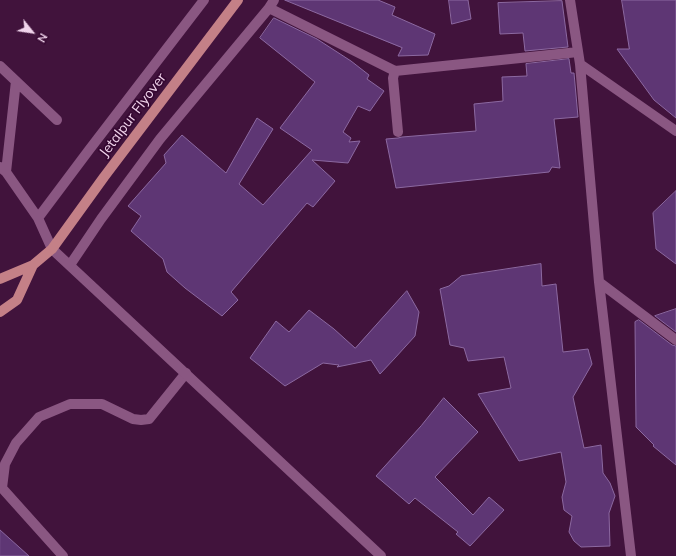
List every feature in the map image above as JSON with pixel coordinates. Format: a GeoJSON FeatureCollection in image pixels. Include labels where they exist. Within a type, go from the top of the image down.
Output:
{"type":"FeatureCollection","features":[{"type":"Feature","properties":{"kind":"main road","name":"Jetalpur Flyover"},"geometry":{"type":"LineString","coordinates":[[33,266],[52,249],[104,177],[238,0]]}},
{"type":"Feature","properties":{"kind":"main road"},"geometry":{"type":"LineString","coordinates":[[0,279],[33,266]]}},
{"type":"Feature","properties":{"kind":"main road"},"geometry":{"type":"LineString","coordinates":[[0,312],[17,300],[33,266]]}},
{"type":"Feature","properties":{"kind":"street"},"geometry":{"type":"LineString","coordinates":[[38,218],[204,0]]}},
{"type":"Feature","properties":{"kind":"street"},"geometry":{"type":"LineString","coordinates":[[570,0],[580,64],[599,282],[631,556]]}},
{"type":"Feature","properties":{"kind":"street"},"geometry":{"type":"LineString","coordinates":[[70,265],[101,219],[160,139],[271,4],[395,71],[578,52]]}},
{"type":"Feature","properties":{"kind":"street"},"geometry":{"type":"LineString","coordinates":[[580,64],[676,131]]}},
{"type":"Feature","properties":{"kind":"street"},"geometry":{"type":"LineString","coordinates":[[0,66],[57,120]]}},
{"type":"Feature","properties":{"kind":"street"},"geometry":{"type":"LineString","coordinates":[[395,71],[393,78],[398,132]]}},
{"type":"Feature","properties":{"kind":"street"},"geometry":{"type":"LineString","coordinates":[[16,81],[3,170],[38,218],[52,249],[381,556]]}},
{"type":"Feature","properties":{"kind":"street"},"geometry":{"type":"LineString","coordinates":[[599,282],[676,340]]}},
{"type":"Feature","properties":{"kind":"street"},"geometry":{"type":"LineString","coordinates":[[63,556],[2,488],[5,464],[16,443],[39,417],[70,404],[102,404],[133,419],[149,419],[186,373]]}},
{"type":"Feature","properties":{"kind":"building"},"geometry":{"type":"Polygon","coordinates":[[[285,0],[378,0],[395,7],[392,15],[435,34],[428,55],[398,56],[402,48],[285,0]]]}},
{"type":"Feature","properties":{"kind":"building"},"geometry":{"type":"Polygon","coordinates":[[[449,0],[468,0],[471,19],[452,24],[449,0]]]}},
{"type":"Feature","properties":{"kind":"building"},"geometry":{"type":"Polygon","coordinates":[[[622,0],[676,0],[676,118],[654,100],[617,49],[629,49],[622,0]]]}},
{"type":"Feature","properties":{"kind":"building"},"geometry":{"type":"Polygon","coordinates":[[[562,1],[568,47],[525,51],[523,33],[500,34],[498,3],[562,1]]]}},
{"type":"Feature","properties":{"kind":"building"},"geometry":{"type":"Polygon","coordinates":[[[274,18],[317,39],[351,61],[369,75],[367,79],[384,91],[370,111],[358,106],[343,132],[351,138],[349,142],[360,141],[348,163],[312,160],[335,181],[313,207],[307,203],[231,292],[238,300],[222,316],[185,288],[167,272],[163,259],[131,231],[141,216],[128,206],[166,163],[164,155],[182,135],[226,173],[257,118],[273,129],[239,184],[263,205],[312,150],[280,128],[315,82],[260,38],[274,18]]]}},
{"type":"Feature","properties":{"kind":"building"},"geometry":{"type":"Polygon","coordinates":[[[569,59],[571,73],[574,73],[578,117],[554,119],[560,168],[552,167],[549,172],[396,188],[386,139],[476,131],[474,104],[503,101],[502,77],[527,76],[526,64],[569,59]]]}},
{"type":"Feature","properties":{"kind":"building"},"geometry":{"type":"Polygon","coordinates":[[[676,191],[676,264],[656,249],[653,213],[676,191]]]}},
{"type":"Feature","properties":{"kind":"building"},"geometry":{"type":"Polygon","coordinates":[[[541,264],[542,286],[556,284],[563,352],[588,349],[592,364],[573,397],[584,448],[601,445],[603,473],[610,483],[615,496],[609,513],[610,546],[581,547],[574,541],[569,532],[572,516],[564,510],[562,497],[566,482],[561,452],[519,461],[478,394],[511,388],[504,357],[468,361],[464,348],[450,345],[440,289],[449,286],[461,276],[541,264]]]}},
{"type":"Feature","properties":{"kind":"building"},"geometry":{"type":"Polygon","coordinates":[[[407,291],[419,312],[415,336],[380,374],[371,360],[337,367],[339,365],[323,363],[285,386],[250,358],[276,321],[289,332],[309,310],[334,329],[355,348],[407,291]]]}},
{"type":"Feature","properties":{"kind":"building"},"geometry":{"type":"Polygon","coordinates":[[[676,309],[676,332],[655,316],[676,309]]]}},
{"type":"Feature","properties":{"kind":"building"},"geometry":{"type":"Polygon","coordinates":[[[639,320],[672,345],[676,346],[676,465],[653,446],[654,445],[636,427],[635,322],[639,320]]]}},
{"type":"Feature","properties":{"kind":"building"},"geometry":{"type":"Polygon","coordinates":[[[444,398],[478,432],[435,477],[473,515],[489,497],[504,510],[470,546],[456,534],[458,532],[415,498],[409,504],[376,476],[444,398]]]}},
{"type":"Feature","properties":{"kind":"building"},"geometry":{"type":"Polygon","coordinates":[[[0,530],[29,556],[0,556],[0,530]]]}}]}
